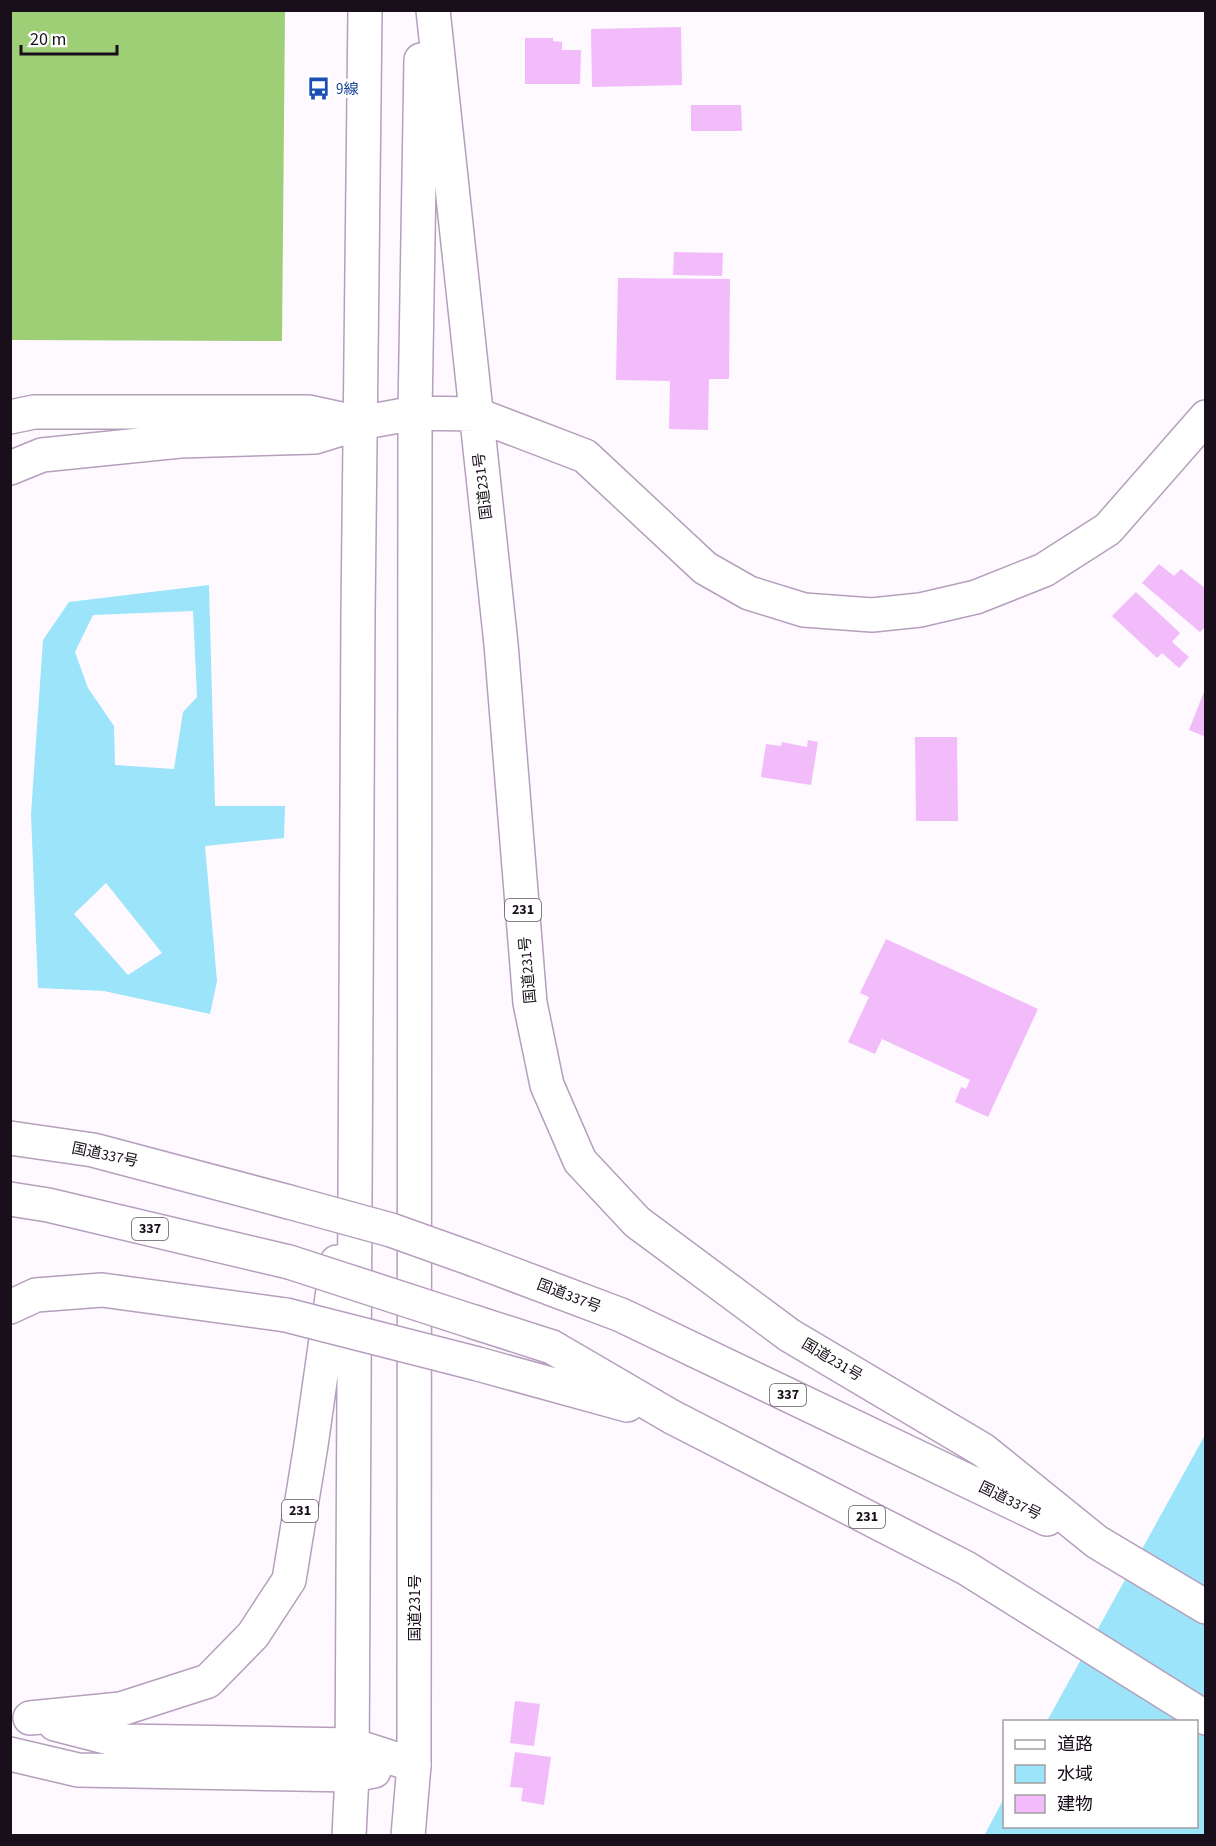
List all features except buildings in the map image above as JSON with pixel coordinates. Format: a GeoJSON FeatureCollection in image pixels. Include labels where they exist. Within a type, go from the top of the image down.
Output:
{"type":"FeatureCollection","features":[{"type":"Feature","properties":{"kind":"main road","name":"231"},"geometry":{"type":"LineString","coordinates":[[20,1713],[121,1741],[352,1760],[354,1132],[365,10]]}},
{"type":"Feature","properties":{"kind":"main road","name":"国道231号"},"geometry":{"type":"LineString","coordinates":[[408,1836],[414,1765],[415,413],[421,10]]}},
{"type":"Feature","properties":{"kind":"main road","name":"国道231号"},"geometry":{"type":"LineString","coordinates":[[433,10],[501,644],[530,1003],[546,1085],[580,1161],[637,1222],[789,1335],[983,1450],[1102,1545]]}},
{"type":"Feature","properties":{"kind":"main road"},"geometry":{"type":"LineString","coordinates":[[10,417],[34,412],[309,412],[360,423]]}},
{"type":"Feature","properties":{"kind":"main road"},"geometry":{"type":"LineString","coordinates":[[10,468],[42,454],[180,441],[315,436],[360,423],[415,413],[475,414],[585,456],[705,568],[749,593],[804,610],[872,615],[920,610],[976,597],[1044,570],[1108,529],[1206,417]]}},
{"type":"Feature","properties":{"kind":"main road","name":"231"},"geometry":{"type":"LineString","coordinates":[[20,1713],[121,1709],[208,1681],[253,1635],[289,1580],[311,1445],[354,1132]]}},
{"type":"Feature","properties":{"kind":"main road","name":"国道337号"},"geometry":{"type":"LineString","coordinates":[[10,1138],[93,1150],[391,1230],[475,1260],[621,1315],[1102,1545]]}},
{"type":"Feature","properties":{"kind":"main road","name":"337"},"geometry":{"type":"LineString","coordinates":[[10,1199],[48,1205],[289,1262],[552,1347],[672,1417]]}},
{"type":"Feature","properties":{"kind":"main road","name":"231"},"geometry":{"type":"LineString","coordinates":[[10,1307],[36,1295],[102,1290],[286,1315],[672,1417],[966,1568],[1206,1718]]}},
{"type":"Feature","properties":{"kind":"main road","name":"231"},"geometry":{"type":"LineString","coordinates":[[1102,1545],[1206,1607]]}},
{"type":"Feature","properties":{"kind":"main road"},"geometry":{"type":"LineString","coordinates":[[10,1754],[78,1770],[352,1760],[414,1765]]}},
{"type":"Feature","properties":{"kind":"main road"},"geometry":{"type":"LineString","coordinates":[[349,1836],[352,1760]]}},
{"type":"Feature","properties":{"kind":"green space"},"geometry":{"type":"Polygon","coordinates":[[[11,10],[285,11],[282,341],[11,340],[11,10]]]}},
{"type":"Feature","properties":{"kind":"water"},"geometry":{"type":"Polygon","coordinates":[[[209,585],[215,806],[285,806],[284,838],[205,846],[217,981],[210,1014],[104,991],[38,988],[31,814],[43,640],[69,602],[209,585]],[[193,611],[93,615],[75,652],[88,688],[114,726],[115,765],[174,769],[183,712],[197,697],[193,611]],[[106,883],[74,914],[128,975],[162,953],[106,883]]]}},
{"type":"Feature","properties":{"kind":"water"},"geometry":{"type":"Polygon","coordinates":[[[1205,1435],[1205,1835],[984,1836],[1003,1800],[1003,1828],[1198,1828],[1198,1720],[1048,1720],[1205,1435]]]}},
{"type":"Feature","properties":{"kind":"place","name":"9線"},"geometry":{"type":"Point","coordinates":[318,89]}}]}
